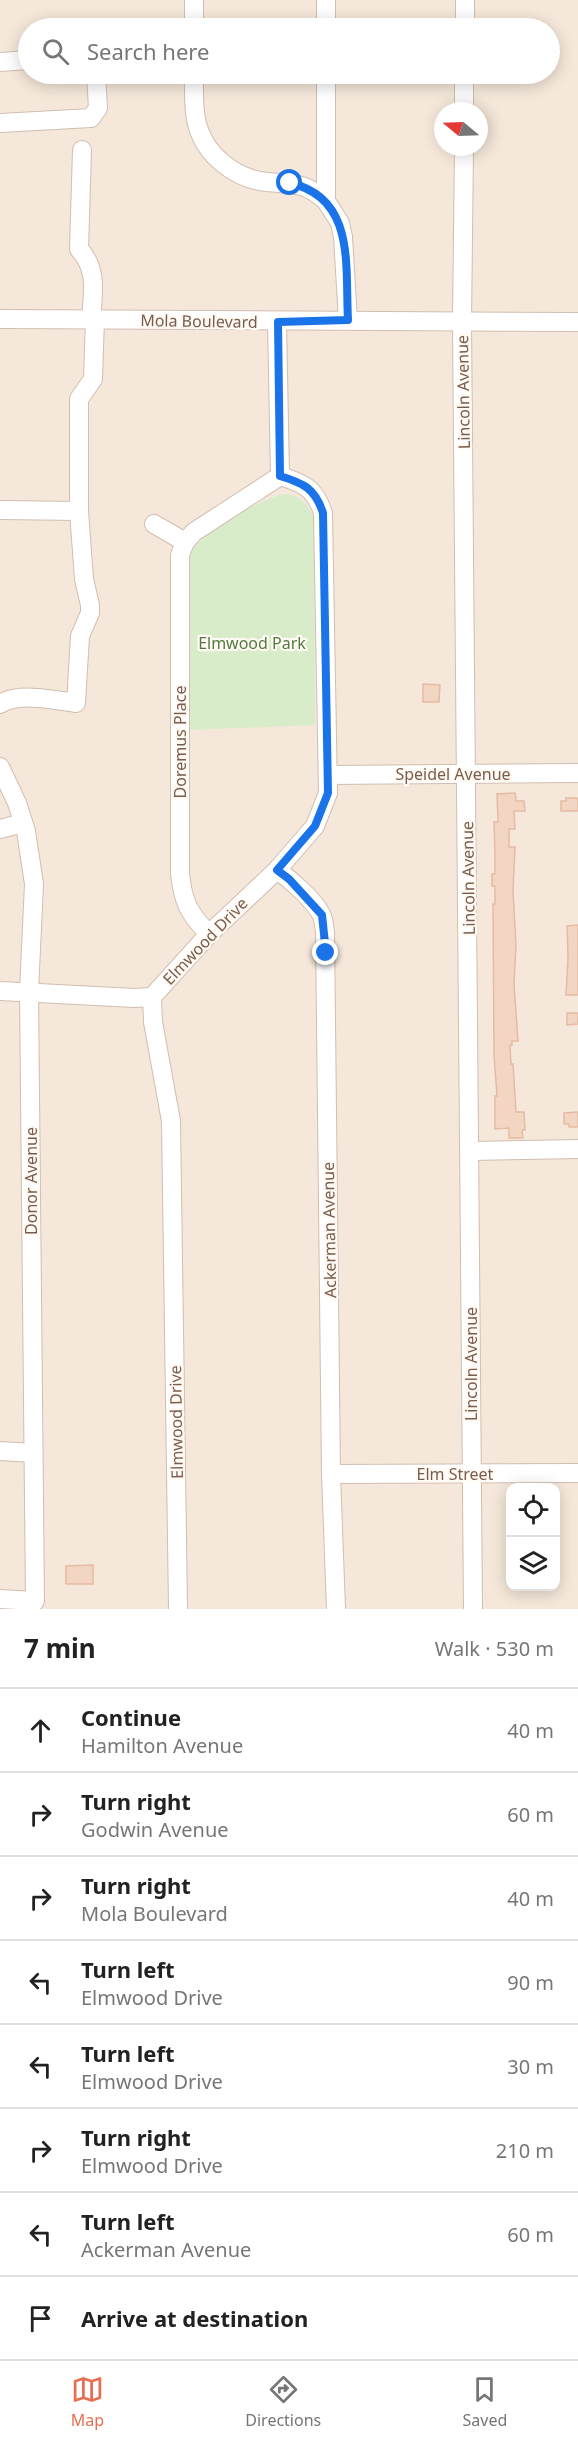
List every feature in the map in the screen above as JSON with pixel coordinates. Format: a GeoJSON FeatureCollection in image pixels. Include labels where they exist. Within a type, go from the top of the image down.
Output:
{"type":"FeatureCollection","features":[{"type":"Feature","properties":{"kind":"street"},"geometry":{"type":"LineString","coordinates":[[194,0],[194,18]]}},
{"type":"Feature","properties":{"kind":"street"},"geometry":{"type":"LineString","coordinates":[[326,0],[326,18]]}},
{"type":"Feature","properties":{"kind":"street"},"geometry":{"type":"LineString","coordinates":[[465,0],[465,18]]}},
{"type":"Feature","properties":{"kind":"street"},"geometry":{"type":"LineString","coordinates":[[0,62],[18,61]]}},
{"type":"Feature","properties":{"kind":"street"},"geometry":{"type":"LineString","coordinates":[[0,123],[91,118],[99,108],[97,84]]}},
{"type":"Feature","properties":{"kind":"street"},"geometry":{"type":"LineString","coordinates":[[194,84],[194,109],[197,124],[211,152],[223,164],[251,179],[302,186],[326,201],[334,212],[343,237],[348,320]]}},
{"type":"Feature","properties":{"kind":"street"},"geometry":{"type":"LineString","coordinates":[[326,84],[326,201]]}},
{"type":"Feature","properties":{"kind":"street"},"geometry":{"type":"LineString","coordinates":[[464,84],[464,102]]}},
{"type":"Feature","properties":{"kind":"street"},"geometry":{"type":"LineString","coordinates":[[0,704],[6,700],[42,698],[76,703],[80,636],[90,613],[84,579],[79,511],[79,399],[93,379],[94,277],[84,254],[79,249],[82,150]]}},
{"type":"Feature","properties":{"kind":"street","name":"Lincoln Avenue"},"geometry":{"type":"LineString","coordinates":[[464,156],[462,322],[471,1151],[473,1609]]}},
{"type":"Feature","properties":{"kind":"street","name":"Mola Boulevard"},"geometry":{"type":"LineString","coordinates":[[0,319],[578,322]]}},
{"type":"Feature","properties":{"kind":"street"},"geometry":{"type":"LineString","coordinates":[[154,524],[185,543],[194,532],[280,476],[278,322]]}},
{"type":"Feature","properties":{"kind":"street","name":"Elmwood Drive"},"geometry":{"type":"LineString","coordinates":[[178,1609],[171,1121],[153,1022],[152,997],[209,934],[277,870],[315,826],[328,793],[323,513],[318,499],[301,482],[280,476]]}},
{"type":"Feature","properties":{"kind":"street"},"geometry":{"type":"LineString","coordinates":[[0,510],[79,511]]}},
{"type":"Feature","properties":{"kind":"street","name":"Doremus Place"},"geometry":{"type":"LineString","coordinates":[[185,543],[180,555],[180,874],[182,896],[188,910],[209,934]]}},
{"type":"Feature","properties":{"kind":"street","name":"Donor Avenue"},"geometry":{"type":"LineString","coordinates":[[0,767],[17,803],[23,823],[31,855],[34,884],[29,992],[35,1601],[0,1599]]}},
{"type":"Feature","properties":{"kind":"street","name":"Speidel Avenue"},"geometry":{"type":"LineString","coordinates":[[328,775],[578,773]]}},
{"type":"Feature","properties":{"kind":"street"},"geometry":{"type":"LineString","coordinates":[[0,829],[23,823]]}},
{"type":"Feature","properties":{"kind":"street","name":"Ackerman Avenue"},"geometry":{"type":"LineString","coordinates":[[277,870],[313,903],[322,915],[325,932],[332,1474],[336,1609]]}},
{"type":"Feature","properties":{"kind":"street"},"geometry":{"type":"LineString","coordinates":[[0,991],[152,997]]}},
{"type":"Feature","properties":{"kind":"street"},"geometry":{"type":"LineString","coordinates":[[471,1151],[578,1149]]}},
{"type":"Feature","properties":{"kind":"street"},"geometry":{"type":"LineString","coordinates":[[0,1451],[33,1453]]}},
{"type":"Feature","properties":{"kind":"street","name":"Elm Street"},"geometry":{"type":"LineString","coordinates":[[332,1474],[578,1473]]}},
{"type":"Feature","properties":{"kind":"shaded area"},"geometry":{"type":"Polygon","coordinates":[[[0,0],[578,0],[578,1609],[0,1609],[0,0]]]}},
{"type":"Feature","properties":{"kind":"green space","name":"Elmwood Park"},"geometry":{"type":"Polygon","coordinates":[[[283,494],[303,501],[314,519],[315,725],[190,730],[190,553],[206,536],[232,518],[283,494]]]}},
{"type":"Feature","properties":{"kind":"building"},"geometry":{"type":"Polygon","coordinates":[[[423,684],[440,685],[439,702],[423,702],[423,684]]]}},
{"type":"Feature","properties":{"kind":"building"},"geometry":{"type":"Polygon","coordinates":[[[515,793],[516,801],[524,801],[525,811],[514,811],[515,829],[509,829],[509,847],[515,847],[514,984],[518,1041],[512,1041],[510,1045],[516,1112],[524,1112],[523,1138],[509,1138],[509,1128],[495,1129],[495,1096],[497,1096],[494,1055],[493,904],[495,904],[495,886],[492,886],[492,874],[495,874],[494,822],[498,822],[497,794],[515,793]]]}},
{"type":"Feature","properties":{"kind":"building"},"geometry":{"type":"Polygon","coordinates":[[[566,798],[578,798],[578,811],[561,811],[561,801],[566,801],[566,798]]]}},
{"type":"Feature","properties":{"kind":"building"},"geometry":{"type":"Polygon","coordinates":[[[578,925],[578,995],[566,995],[567,926],[578,925]]]}},
{"type":"Feature","properties":{"kind":"building"},"geometry":{"type":"Polygon","coordinates":[[[567,1013],[578,1013],[578,1024],[567,1025],[567,1013]]]}},
{"type":"Feature","properties":{"kind":"building"},"geometry":{"type":"Polygon","coordinates":[[[578,1112],[578,1127],[569,1127],[569,1124],[564,1124],[564,1113],[578,1112]]]}},
{"type":"Feature","properties":{"kind":"building"},"geometry":{"type":"Polygon","coordinates":[[[93,1565],[93,1584],[66,1584],[66,1566],[93,1565]]]}},
{"type":"Feature","properties":{"kind":"route"},"geometry":{"type":"LineString","coordinates":[[290,183],[316,192],[326,201],[340,223],[343,237],[348,320],[278,322],[280,476],[301,482],[318,499],[323,513],[328,793],[315,826],[277,870],[289,879],[322,915],[326,953]]}}]}
